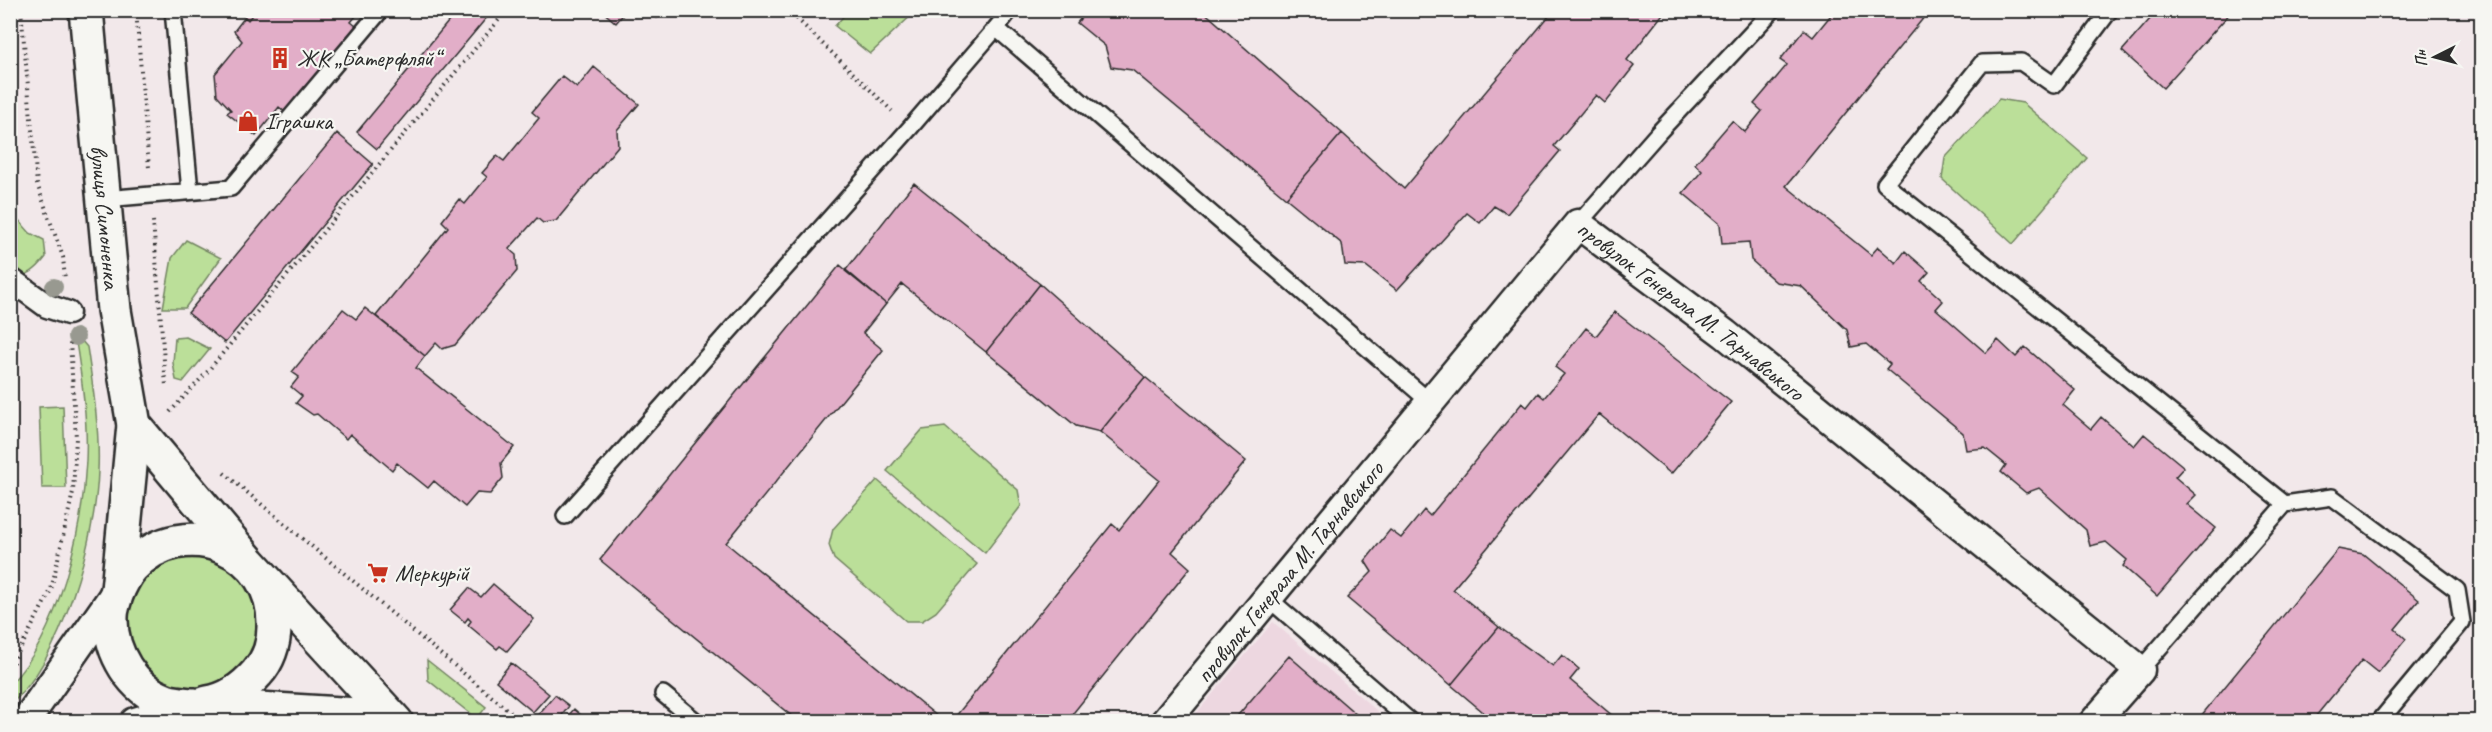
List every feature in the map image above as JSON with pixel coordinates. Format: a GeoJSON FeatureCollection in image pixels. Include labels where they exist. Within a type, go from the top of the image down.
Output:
{"type":"FeatureCollection","features":[{"type":"Feature","properties":{"kind":"main road","name":"вулиця Симоненка"},"geometry":{"type":"LineString","coordinates":[[87,10],[114,310],[134,425]]}},
{"type":"Feature","properties":{"kind":"main road"},"geometry":{"type":"LineString","coordinates":[[134,425],[250,563],[394,719]]}},
{"type":"Feature","properties":{"kind":"main road"},"geometry":{"type":"LineString","coordinates":[[134,425],[117,590],[111,615],[113,642],[123,666],[142,687],[166,701],[394,719]]}},
{"type":"Feature","properties":{"kind":"main road"},"geometry":{"type":"LineString","coordinates":[[117,590],[131,567],[152,551],[176,541],[203,541],[229,548],[250,563],[266,585],[275,612],[274,640],[264,666],[245,687],[221,701],[194,705]]}},
{"type":"Feature","properties":{"kind":"street","name":"провулок Генерала М. Тарнавського"},"geometry":{"type":"LineString","coordinates":[[1165,722],[1578,224],[1725,334],[2140,670]]}},
{"type":"Feature","properties":{"kind":"street"},"geometry":{"type":"LineString","coordinates":[[10,279],[47,306],[68,313]]}},
{"type":"Feature","properties":{"kind":"street"},"geometry":{"type":"LineString","coordinates":[[25,722],[117,590]]}},
{"type":"Feature","properties":{"kind":"street"},"geometry":{"type":"LineString","coordinates":[[2094,722],[2140,670]]}},
{"type":"Feature","properties":{"kind":"street"},"geometry":{"type":"LineString","coordinates":[[135,722],[194,705]]}},
{"type":"Feature","properties":{"kind":"lane"},"geometry":{"type":"LineString","coordinates":[[173,10],[190,191]]}},
{"type":"Feature","properties":{"kind":"lane"},"geometry":{"type":"LineString","coordinates":[[105,199],[231,188],[381,10]]}},
{"type":"Feature","properties":{"kind":"lane"},"geometry":{"type":"LineString","coordinates":[[566,516],[910,128],[1010,10]]}},
{"type":"Feature","properties":{"kind":"lane"},"geometry":{"type":"LineString","coordinates":[[1578,224],[1659,132],[1773,10]]}},
{"type":"Feature","properties":{"kind":"lane"},"geometry":{"type":"LineString","coordinates":[[2110,10],[2054,85],[2021,62],[1982,63],[1885,184],[2285,504]]}},
{"type":"Feature","properties":{"kind":"lane"},"geometry":{"type":"LineString","coordinates":[[996,28],[1430,402]]}},
{"type":"Feature","properties":{"kind":"lane"},"geometry":{"type":"LineString","coordinates":[[2140,670],[2285,504],[2332,497],[2457,590],[2462,622],[2379,722]]}},
{"type":"Feature","properties":{"kind":"lane"},"geometry":{"type":"LineString","coordinates":[[1268,598],[1411,722]]}},
{"type":"Feature","properties":{"kind":"lane"},"geometry":{"type":"LineString","coordinates":[[663,694],[697,722]]}},
{"type":"Feature","properties":{"kind":"path"},"geometry":{"type":"LineString","coordinates":[[10,668],[51,590],[73,492],[76,438],[63,257],[37,184],[21,10]]}},
{"type":"Feature","properties":{"kind":"path"},"geometry":{"type":"LineString","coordinates":[[136,10],[167,391]]}},
{"type":"Feature","properties":{"kind":"path"},"geometry":{"type":"LineString","coordinates":[[169,414],[208,371],[507,10]]}},
{"type":"Feature","properties":{"kind":"path"},"geometry":{"type":"LineString","coordinates":[[788,10],[910,128]]}},
{"type":"Feature","properties":{"kind":"path"},"geometry":{"type":"LineString","coordinates":[[168,402],[169,414],[173,422]]}},
{"type":"Feature","properties":{"kind":"path"},"geometry":{"type":"LineString","coordinates":[[218,468],[522,722]]}},
{"type":"Feature","properties":{"kind":"shaded area"},"geometry":{"type":"Polygon","coordinates":[[[1273,622],[1389,721],[1189,722],[1273,622]]]}},
{"type":"Feature","properties":{"kind":"green space"},"geometry":{"type":"Polygon","coordinates":[[[848,11],[916,11],[870,54],[835,26],[848,11]]]}},
{"type":"Feature","properties":{"kind":"green space"},"geometry":{"type":"Polygon","coordinates":[[[1999,99],[2023,103],[2087,158],[2013,244],[1942,179],[1945,158],[1999,99]]]}},
{"type":"Feature","properties":{"kind":"green space"},"geometry":{"type":"Polygon","coordinates":[[[10,210],[30,233],[44,240],[46,257],[35,269],[22,276],[11,276],[10,210]]]}},
{"type":"Feature","properties":{"kind":"green space"},"geometry":{"type":"Polygon","coordinates":[[[186,240],[221,258],[185,308],[163,308],[172,258],[186,240]]]}},
{"type":"Feature","properties":{"kind":"green space"},"geometry":{"type":"Polygon","coordinates":[[[186,337],[210,349],[183,382],[176,380],[173,363],[175,338],[186,337]]]}},
{"type":"Feature","properties":{"kind":"green space"},"geometry":{"type":"Polygon","coordinates":[[[81,340],[87,347],[98,440],[96,498],[91,529],[73,596],[60,628],[46,658],[29,684],[11,704],[11,683],[28,662],[43,637],[55,609],[74,548],[80,517],[86,461],[84,401],[76,342],[81,340]]]}},
{"type":"Feature","properties":{"kind":"green space"},"geometry":{"type":"Polygon","coordinates":[[[63,406],[66,488],[42,488],[39,407],[63,406]]]}},
{"type":"Feature","properties":{"kind":"green space"},"geometry":{"type":"Polygon","coordinates":[[[945,427],[1018,490],[1021,506],[985,553],[887,471],[922,430],[945,427]]]}},
{"type":"Feature","properties":{"kind":"green space"},"geometry":{"type":"Polygon","coordinates":[[[877,480],[977,564],[936,612],[922,621],[906,621],[834,559],[829,545],[833,529],[877,480]]]}},
{"type":"Feature","properties":{"kind":"green space"},"geometry":{"type":"Polygon","coordinates":[[[193,558],[218,563],[239,577],[253,598],[258,623],[253,648],[239,669],[218,683],[193,688],[168,683],[147,669],[133,648],[128,623],[133,598],[147,577],[168,563],[193,558]]]}},
{"type":"Feature","properties":{"kind":"green space"},"geometry":{"type":"Polygon","coordinates":[[[427,660],[486,707],[477,719],[428,680],[427,660]]]}},
{"type":"Feature","properties":{"kind":"building"},"geometry":{"type":"Polygon","coordinates":[[[238,10],[256,10],[248,20],[238,10]]]}},
{"type":"Feature","properties":{"kind":"building","name":"ЖК „Батерфляй“"},"geometry":{"type":"Polygon","coordinates":[[[256,10],[361,10],[351,22],[356,26],[286,113],[279,107],[256,136],[227,113],[231,110],[217,95],[215,74],[242,41],[234,31],[245,17],[248,20],[256,10]]]}},
{"type":"Feature","properties":{"kind":"building"},"geometry":{"type":"Polygon","coordinates":[[[458,10],[493,10],[377,149],[357,132],[458,10]]]}},
{"type":"Feature","properties":{"kind":"building"},"geometry":{"type":"Polygon","coordinates":[[[601,10],[627,10],[616,23],[601,10]]]}},
{"type":"Feature","properties":{"kind":"building"},"geometry":{"type":"Polygon","coordinates":[[[647,10],[663,10],[657,18],[647,10]]]}},
{"type":"Feature","properties":{"kind":"building"},"geometry":{"type":"Polygon","coordinates":[[[1087,10],[1202,10],[1342,133],[1286,198],[1132,70],[1111,67],[1105,46],[1077,23],[1087,10]]]}},
{"type":"Feature","properties":{"kind":"building"},"geometry":{"type":"Polygon","coordinates":[[[1554,10],[1666,10],[1627,60],[1634,66],[1605,103],[1596,95],[1554,146],[1560,151],[1507,214],[1494,206],[1480,223],[1467,213],[1397,290],[1366,266],[1345,265],[1342,244],[1286,198],[1342,133],[1404,189],[1554,10]]]}},
{"type":"Feature","properties":{"kind":"building"},"geometry":{"type":"Polygon","coordinates":[[[1835,10],[1930,10],[1786,186],[1871,255],[1878,247],[1896,263],[1905,251],[1929,272],[1921,281],[1943,301],[1936,309],[1986,353],[1998,340],[2016,357],[2025,347],[2075,390],[2063,405],[2091,429],[2101,417],[2134,446],[2144,434],[2184,467],[2175,477],[2196,495],[2187,504],[2216,528],[2157,596],[2123,566],[2127,560],[2106,542],[2090,546],[2086,530],[2039,488],[2026,493],[2001,472],[2006,465],[1985,448],[1966,450],[1963,433],[1886,369],[1890,364],[1866,344],[1851,347],[1847,330],[1801,286],[1776,282],[1751,260],[1749,242],[1722,244],[1720,224],[1683,193],[1702,171],[1695,164],[1732,121],[1745,132],[1762,111],[1754,104],[1787,65],[1780,60],[1804,30],[1813,37],[1835,10]]]}},
{"type":"Feature","properties":{"kind":"building"},"geometry":{"type":"Polygon","coordinates":[[[2158,10],[2233,10],[2163,88],[2122,51],[2158,10]]]}},
{"type":"Feature","properties":{"kind":"building"},"geometry":{"type":"Polygon","coordinates":[[[594,67],[639,104],[617,130],[618,146],[556,221],[543,223],[537,218],[509,249],[516,255],[517,271],[455,345],[442,349],[436,343],[425,356],[376,316],[448,227],[442,221],[459,199],[465,204],[487,177],[482,173],[497,156],[504,161],[539,118],[532,112],[562,76],[577,88],[594,67]]]}},
{"type":"Feature","properties":{"kind":"building"},"geometry":{"type":"Polygon","coordinates":[[[337,133],[373,164],[225,343],[188,313],[337,133]]]}},
{"type":"Feature","properties":{"kind":"building"},"geometry":{"type":"Polygon","coordinates":[[[914,183],[1040,284],[986,352],[902,284],[886,304],[845,271],[914,183]]]}},
{"type":"Feature","properties":{"kind":"building"},"geometry":{"type":"Polygon","coordinates":[[[840,265],[886,304],[863,333],[883,350],[726,543],[944,722],[799,722],[600,560],[840,265]]]}},
{"type":"Feature","properties":{"kind":"building"},"geometry":{"type":"Polygon","coordinates":[[[1040,284],[1145,377],[1100,432],[1076,426],[986,352],[1040,284]]]}},
{"type":"Feature","properties":{"kind":"building"},"geometry":{"type":"Polygon","coordinates":[[[365,308],[425,356],[416,368],[514,447],[501,463],[503,478],[490,494],[477,493],[465,507],[434,481],[428,488],[397,463],[392,470],[350,434],[346,439],[317,414],[313,415],[296,403],[302,396],[291,387],[299,377],[292,372],[343,309],[356,319],[365,308]]]}},
{"type":"Feature","properties":{"kind":"building"},"geometry":{"type":"Polygon","coordinates":[[[1615,312],[1731,402],[1671,474],[1599,414],[1453,589],[1499,627],[1451,685],[1347,598],[1372,572],[1365,561],[1390,530],[1401,538],[1424,510],[1430,516],[1522,403],[1527,407],[1538,393],[1544,398],[1564,374],[1555,367],[1586,328],[1596,336],[1615,312]]]}},
{"type":"Feature","properties":{"kind":"building"},"geometry":{"type":"Polygon","coordinates":[[[1145,377],[1246,461],[1172,552],[1190,568],[1066,722],[951,722],[1112,524],[1119,530],[1159,480],[1100,432],[1145,377]]]}},
{"type":"Feature","properties":{"kind":"building"},"geometry":{"type":"Polygon","coordinates":[[[2338,549],[2363,554],[2419,600],[2395,629],[2406,639],[2378,673],[2362,660],[2311,722],[2196,722],[2338,549]]]}},
{"type":"Feature","properties":{"kind":"building"},"geometry":{"type":"Polygon","coordinates":[[[493,584],[534,619],[507,651],[500,646],[497,649],[468,625],[471,621],[468,618],[465,622],[450,610],[469,588],[481,597],[493,584]]]}},
{"type":"Feature","properties":{"kind":"building"},"geometry":{"type":"Polygon","coordinates":[[[1499,627],[1553,666],[1562,655],[1579,669],[1570,680],[1620,722],[1495,722],[1451,685],[1499,627]]]}},
{"type":"Feature","properties":{"kind":"building"},"geometry":{"type":"Polygon","coordinates":[[[1289,656],[1365,722],[1232,722],[1289,656]]]}},
{"type":"Feature","properties":{"kind":"building"},"geometry":{"type":"Polygon","coordinates":[[[511,663],[549,694],[533,712],[496,681],[511,663]]]}},
{"type":"Feature","properties":{"kind":"building"},"geometry":{"type":"Polygon","coordinates":[[[555,695],[569,706],[557,722],[545,722],[537,716],[555,695]]]}},
{"type":"Feature","properties":{"kind":"building"},"geometry":{"type":"Polygon","coordinates":[[[574,709],[589,722],[563,722],[574,709]]]}},
{"type":"Feature","properties":{"kind":"place","name":"ЖК „Батерфляй“"},"geometry":{"type":"Point","coordinates":[280,58]}},
{"type":"Feature","properties":{"kind":"place","name":"Іграшка"},"geometry":{"type":"Point","coordinates":[248,121]}},
{"type":"Feature","properties":{"kind":"place","name":"Меркурій"},"geometry":{"type":"Point","coordinates":[378,573]}}]}
